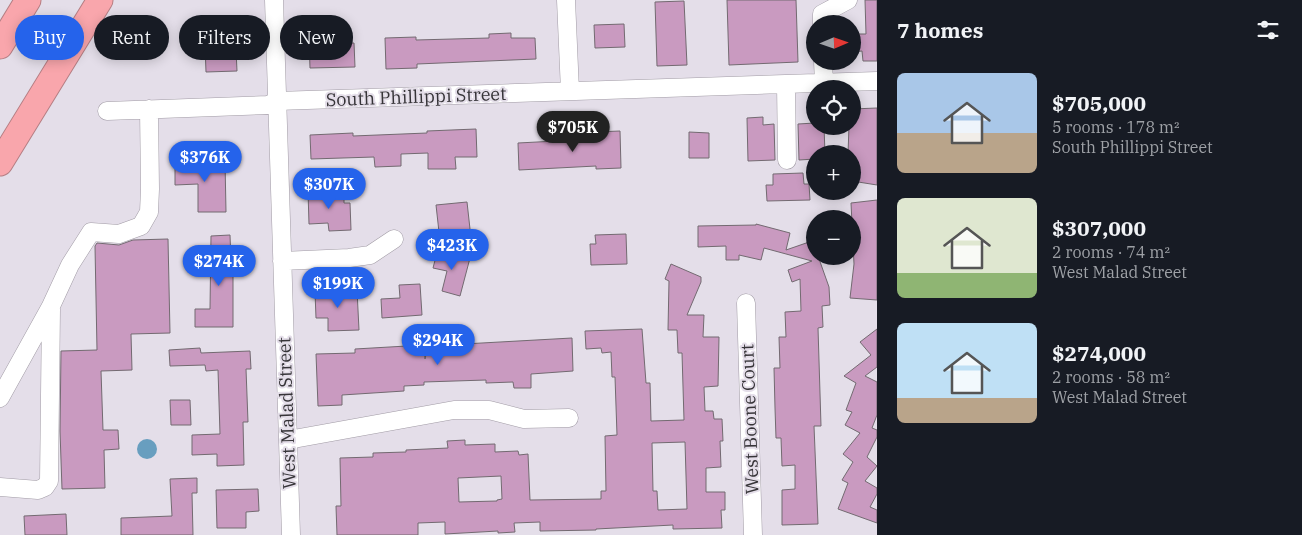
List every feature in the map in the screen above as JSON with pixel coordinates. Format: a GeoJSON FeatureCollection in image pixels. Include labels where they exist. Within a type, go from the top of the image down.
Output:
{"type":"FeatureCollection","features":[{"type":"Feature","properties":{"kind":"highway"},"geometry":{"type":"LineString","coordinates":[[0,13],[10,0]]}},
{"type":"Feature","properties":{"kind":"highway"},"geometry":{"type":"LineString","coordinates":[[0,46],[28,0]]}},
{"type":"Feature","properties":{"kind":"highway"},"geometry":{"type":"LineString","coordinates":[[0,163],[100,0]]}},
{"type":"Feature","properties":{"kind":"highway"},"geometry":{"type":"LineString","coordinates":[[0,180],[46,87]]}},
{"type":"Feature","properties":{"kind":"street","name":"West Malad Street"},"geometry":{"type":"LineString","coordinates":[[274,0],[291,535]]}},
{"type":"Feature","properties":{"kind":"street"},"geometry":{"type":"LineString","coordinates":[[566,0],[570,91]]}},
{"type":"Feature","properties":{"kind":"street"},"geometry":{"type":"LineString","coordinates":[[822,15],[848,0]]}},
{"type":"Feature","properties":{"kind":"street","name":"South Phillippi Street"},"geometry":{"type":"LineString","coordinates":[[861,82],[877,81]]}},
{"type":"Feature","properties":{"kind":"street","name":"South Phillippi Street"},"geometry":{"type":"LineString","coordinates":[[106,111],[268,105],[277,102],[806,83]]}},
{"type":"Feature","properties":{"kind":"street"},"geometry":{"type":"LineString","coordinates":[[786,84],[787,160]]}},
{"type":"Feature","properties":{"kind":"street"},"geometry":{"type":"LineString","coordinates":[[0,398],[51,306],[70,265],[91,232],[119,234],[141,226],[148,212],[150,190],[149,109]]}},
{"type":"Feature","properties":{"kind":"street"},"geometry":{"type":"LineString","coordinates":[[282,261],[349,258],[370,255],[394,239]]}},
{"type":"Feature","properties":{"kind":"street","name":"West Boone Court"},"geometry":{"type":"LineString","coordinates":[[746,303],[753,535]]}},
{"type":"Feature","properties":{"kind":"street"},"geometry":{"type":"LineString","coordinates":[[0,487],[38,490],[45,487],[49,481],[51,306]]}},
{"type":"Feature","properties":{"kind":"street"},"geometry":{"type":"LineString","coordinates":[[288,440],[454,410],[490,410],[524,419],[569,418]]}},
{"type":"Feature","properties":{"kind":"water"},"geometry":{"type":"Polygon","coordinates":[[[147,439],[154,442],[157,449],[154,456],[147,459],[140,456],[137,449],[140,442],[147,439]]]}},
{"type":"Feature","properties":{"kind":"building"},"geometry":{"type":"Polygon","coordinates":[[[727,0],[796,0],[798,62],[729,65],[727,0]]]}},
{"type":"Feature","properties":{"kind":"building"},"geometry":{"type":"Polygon","coordinates":[[[865,0],[877,0],[877,61],[863,61],[861,34],[866,34],[865,0]]]}},
{"type":"Feature","properties":{"kind":"building"},"geometry":{"type":"Polygon","coordinates":[[[684,1],[687,65],[657,66],[655,2],[684,1]]]}},
{"type":"Feature","properties":{"kind":"building"},"geometry":{"type":"Polygon","coordinates":[[[624,24],[625,47],[595,48],[594,25],[624,24]]]}},
{"type":"Feature","properties":{"kind":"building"},"geometry":{"type":"Polygon","coordinates":[[[511,33],[511,38],[535,38],[536,59],[417,64],[417,68],[386,69],[385,38],[416,37],[416,40],[489,38],[489,34],[511,33]]]}},
{"type":"Feature","properties":{"kind":"building"},"geometry":{"type":"Polygon","coordinates":[[[354,43],[355,67],[310,68],[310,60],[353,60],[354,43]]]}},
{"type":"Feature","properties":{"kind":"building"},"geometry":{"type":"Polygon","coordinates":[[[206,60],[236,60],[237,71],[206,72],[206,60]]]}},
{"type":"Feature","properties":{"kind":"building"},"geometry":{"type":"Polygon","coordinates":[[[877,108],[877,185],[861,182],[861,145],[848,145],[849,135],[861,135],[861,109],[877,108]]]}},
{"type":"Feature","properties":{"kind":"building"},"geometry":{"type":"Polygon","coordinates":[[[763,117],[763,125],[774,124],[775,160],[748,161],[747,118],[763,117]]]}},
{"type":"Feature","properties":{"kind":"building"},"geometry":{"type":"Polygon","coordinates":[[[798,124],[806,124],[806,135],[824,135],[825,145],[806,145],[806,160],[799,160],[798,124]]]}},
{"type":"Feature","properties":{"kind":"building"},"geometry":{"type":"Polygon","coordinates":[[[476,129],[477,157],[455,157],[456,169],[428,169],[428,153],[401,154],[401,166],[375,167],[374,157],[311,159],[310,135],[353,133],[353,136],[476,129]]]}},
{"type":"Feature","properties":{"kind":"building"},"geometry":{"type":"Polygon","coordinates":[[[620,131],[621,168],[596,169],[596,166],[519,170],[518,143],[595,139],[595,132],[620,131]]]}},
{"type":"Feature","properties":{"kind":"building"},"geometry":{"type":"Polygon","coordinates":[[[689,132],[709,133],[709,158],[689,158],[689,132]]]}},
{"type":"Feature","properties":{"kind":"building"},"geometry":{"type":"Polygon","coordinates":[[[225,161],[226,212],[198,212],[198,184],[175,185],[175,162],[225,161]]]}},
{"type":"Feature","properties":{"kind":"building"},"geometry":{"type":"Polygon","coordinates":[[[803,173],[804,184],[806,184],[806,200],[810,200],[767,201],[766,185],[773,185],[773,174],[803,173]]]}},
{"type":"Feature","properties":{"kind":"building"},"geometry":{"type":"Polygon","coordinates":[[[332,190],[332,195],[344,195],[344,203],[350,203],[351,230],[329,231],[328,223],[309,224],[308,191],[332,190]]]}},
{"type":"Feature","properties":{"kind":"building"},"geometry":{"type":"Polygon","coordinates":[[[877,200],[877,300],[850,298],[854,265],[861,265],[861,210],[851,210],[851,203],[877,200]]]}},
{"type":"Feature","properties":{"kind":"building"},"geometry":{"type":"Polygon","coordinates":[[[467,202],[471,238],[440,241],[436,205],[467,202]]]}},
{"type":"Feature","properties":{"kind":"building"},"geometry":{"type":"Polygon","coordinates":[[[756,225],[790,233],[786,250],[806,243],[806,259],[764,248],[761,260],[739,255],[739,260],[726,260],[726,246],[698,247],[698,226],[756,225]]]}},
{"type":"Feature","properties":{"kind":"building"},"geometry":{"type":"Polygon","coordinates":[[[626,234],[627,264],[591,265],[590,244],[596,244],[595,235],[626,234]]]}},
{"type":"Feature","properties":{"kind":"building"},"geometry":{"type":"Polygon","coordinates":[[[230,235],[231,261],[233,261],[233,327],[195,327],[195,309],[210,309],[211,236],[230,235]]]}},
{"type":"Feature","properties":{"kind":"building"},"geometry":{"type":"Polygon","coordinates":[[[168,239],[170,333],[131,334],[132,370],[101,371],[103,430],[118,430],[119,449],[104,450],[105,488],[62,489],[60,431],[61,351],[97,350],[95,246],[97,243],[119,245],[133,240],[168,239]]]}},
{"type":"Feature","properties":{"kind":"building"},"geometry":{"type":"Polygon","coordinates":[[[438,249],[470,258],[460,296],[442,291],[447,271],[433,268],[438,249]]]}},
{"type":"Feature","properties":{"kind":"building"},"geometry":{"type":"Polygon","coordinates":[[[806,263],[806,265],[821,265],[829,287],[830,305],[822,306],[823,327],[818,328],[821,426],[814,426],[818,524],[782,525],[782,490],[795,489],[795,465],[782,466],[781,438],[776,438],[774,368],[780,368],[779,337],[786,337],[785,312],[801,311],[800,279],[792,282],[788,270],[806,263]]]}},
{"type":"Feature","properties":{"kind":"building"},"geometry":{"type":"Polygon","coordinates":[[[671,264],[701,277],[701,282],[687,315],[704,315],[703,337],[719,337],[718,386],[704,387],[705,411],[713,411],[714,419],[722,419],[723,441],[720,441],[721,467],[706,468],[706,492],[725,492],[725,510],[721,510],[722,528],[673,529],[673,525],[596,530],[540,531],[540,522],[514,523],[515,532],[445,534],[445,522],[418,523],[418,535],[337,535],[336,506],[341,506],[340,458],[373,457],[373,453],[448,448],[447,441],[465,440],[465,445],[495,444],[495,452],[518,451],[519,455],[528,454],[530,500],[601,499],[601,491],[606,491],[605,436],[617,435],[615,377],[612,377],[611,352],[602,353],[601,348],[586,349],[585,331],[642,329],[646,383],[650,383],[651,421],[684,420],[682,353],[678,353],[677,330],[668,330],[669,281],[665,279],[671,264]],[[685,442],[652,443],[653,491],[657,491],[658,510],[687,509],[685,442]],[[501,476],[458,478],[459,502],[497,501],[502,499],[501,476]]]}},
{"type":"Feature","properties":{"kind":"building"},"geometry":{"type":"Polygon","coordinates":[[[420,284],[422,315],[382,318],[381,299],[400,298],[399,285],[420,284]]]}},
{"type":"Feature","properties":{"kind":"building"},"geometry":{"type":"Polygon","coordinates":[[[357,290],[359,330],[328,331],[328,318],[316,318],[315,292],[357,290]]]}},
{"type":"Feature","properties":{"kind":"building"},"geometry":{"type":"Polygon","coordinates":[[[877,329],[877,367],[865,376],[877,382],[877,415],[872,428],[877,430],[877,437],[867,457],[877,466],[865,481],[877,488],[877,494],[870,507],[877,510],[877,523],[838,509],[848,483],[842,480],[853,462],[843,454],[860,433],[845,425],[852,412],[846,410],[856,383],[844,376],[871,355],[860,342],[877,329]]]}},
{"type":"Feature","properties":{"kind":"building"},"geometry":{"type":"Polygon","coordinates":[[[572,338],[573,371],[531,374],[531,388],[514,388],[513,382],[486,383],[486,380],[424,382],[424,385],[404,386],[404,391],[342,395],[342,405],[318,406],[316,354],[355,353],[355,349],[424,345],[425,359],[428,346],[572,338]]]}},
{"type":"Feature","properties":{"kind":"building"},"geometry":{"type":"Polygon","coordinates":[[[200,348],[201,353],[250,351],[251,369],[246,369],[248,422],[243,422],[244,465],[217,466],[217,454],[192,455],[192,435],[220,434],[218,370],[206,371],[205,365],[170,366],[169,350],[200,348]]]}},
{"type":"Feature","properties":{"kind":"building"},"geometry":{"type":"Polygon","coordinates":[[[170,400],[190,400],[191,425],[171,425],[170,400]]]}},
{"type":"Feature","properties":{"kind":"building"},"geometry":{"type":"Polygon","coordinates":[[[197,478],[197,493],[192,493],[193,535],[121,535],[121,518],[172,516],[170,479],[197,478]]]}},
{"type":"Feature","properties":{"kind":"building"},"geometry":{"type":"Polygon","coordinates":[[[258,489],[259,511],[246,512],[246,528],[217,528],[216,490],[258,489]]]}},
{"type":"Feature","properties":{"kind":"building"},"geometry":{"type":"Polygon","coordinates":[[[66,514],[67,535],[25,535],[24,516],[66,514]]]}}]}
